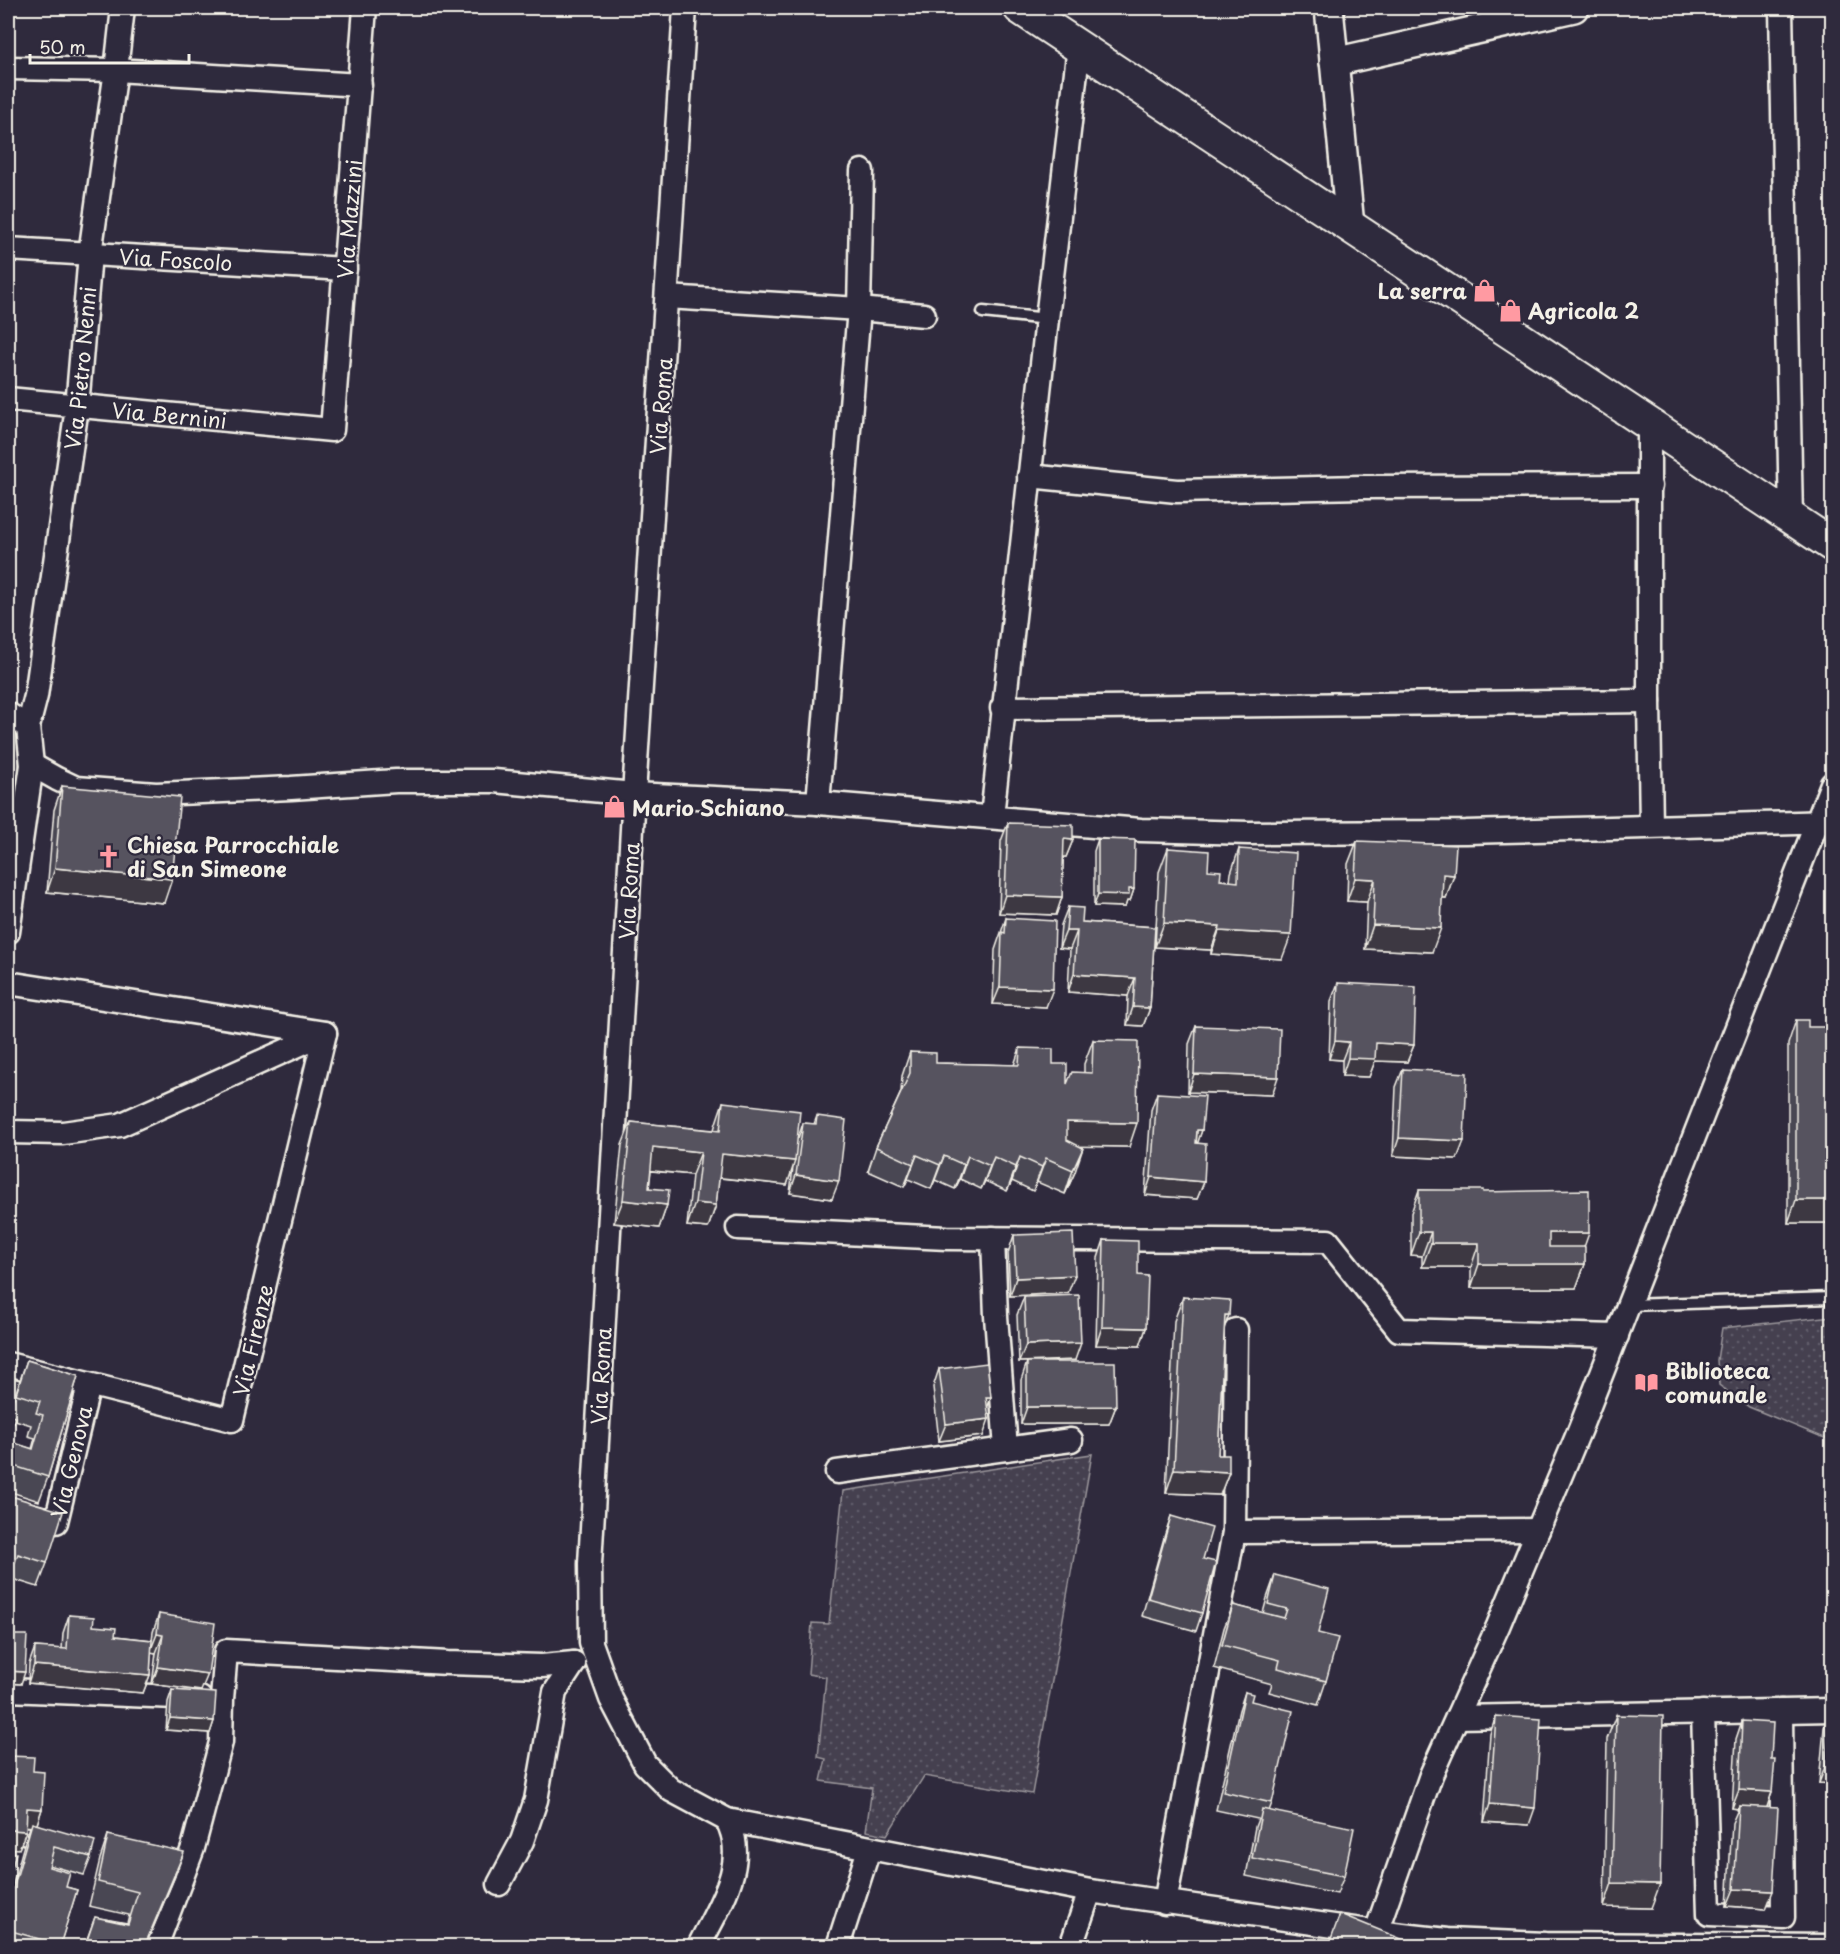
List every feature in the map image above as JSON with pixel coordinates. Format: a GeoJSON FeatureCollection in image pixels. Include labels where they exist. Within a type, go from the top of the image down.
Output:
{"type":"FeatureCollection","features":[{"type":"Feature","properties":{"kind":"main road"},"geometry":{"type":"LineString","coordinates":[[1020,8],[1649,426],[1833,545]]}},
{"type":"Feature","properties":{"kind":"street","name":"Via Pietro Nenni"},"geometry":{"type":"LineString","coordinates":[[28,728],[36,696],[77,407],[90,254],[123,8]]}},
{"type":"Feature","properties":{"kind":"street","name":"Via Mazzini"},"geometry":{"type":"LineString","coordinates":[[332,430],[365,8]]}},
{"type":"Feature","properties":{"kind":"street","name":"Via Roma"},"geometry":{"type":"LineString","coordinates":[[685,8],[634,794],[590,1564],[591,1643],[585,1661],[611,1699],[645,1764],[671,1790],[727,1820],[1090,1891],[1165,1903],[1320,1936],[1376,1932],[1446,1943],[1833,1946]]}},
{"type":"Feature","properties":{"kind":"street"},"geometry":{"type":"LineString","coordinates":[[1329,8],[1350,226]]}},
{"type":"Feature","properties":{"kind":"street"},"geometry":{"type":"LineString","coordinates":[[1334,62],[1574,8]]}},
{"type":"Feature","properties":{"kind":"street"},"geometry":{"type":"LineString","coordinates":[[1781,8],[1791,519]]}},
{"type":"Feature","properties":{"kind":"street"},"geometry":{"type":"LineString","coordinates":[[992,816],[1002,708],[1079,46]]}},
{"type":"Feature","properties":{"kind":"street"},"geometry":{"type":"LineString","coordinates":[[8,68],[116,70],[360,85]]}},
{"type":"Feature","properties":{"kind":"street"},"geometry":{"type":"LineString","coordinates":[[818,803],[859,309],[862,171]]}},
{"type":"Feature","properties":{"kind":"street","name":"Via Foscolo"},"geometry":{"type":"LineString","coordinates":[[8,249],[345,268]]}},
{"type":"Feature","properties":{"kind":"street"},"geometry":{"type":"LineString","coordinates":[[668,297],[924,315]]}},
{"type":"Feature","properties":{"kind":"street","name":"Via Bernini"},"geometry":{"type":"LineString","coordinates":[[8,399],[332,430]]}},
{"type":"Feature","properties":{"kind":"street"},"geometry":{"type":"LineString","coordinates":[[1649,426],[1651,826]]}},
{"type":"Feature","properties":{"kind":"street"},"geometry":{"type":"LineString","coordinates":[[1029,476],[1177,491],[1362,487],[1650,486]]}},
{"type":"Feature","properties":{"kind":"street"},"geometry":{"type":"LineString","coordinates":[[1002,708],[1649,701]]}},
{"type":"Feature","properties":{"kind":"street"},"geometry":{"type":"LineString","coordinates":[[8,714],[28,728],[32,765],[8,932]]}},
{"type":"Feature","properties":{"kind":"street"},"geometry":{"type":"LineString","coordinates":[[32,765],[76,788],[156,794],[396,781],[494,781],[634,794],[818,803],[992,816],[1141,830],[1249,833],[1466,832],[1825,822]]}},
{"type":"Feature","properties":{"kind":"street"},"geometry":{"type":"LineString","coordinates":[[1376,1932],[1431,1775],[1538,1530],[1617,1336],[1825,822],[1833,784]]}},
{"type":"Feature","properties":{"kind":"street"},"geometry":{"type":"LineString","coordinates":[[8,983],[325,1033]]}},
{"type":"Feature","properties":{"kind":"street"},"geometry":{"type":"LineString","coordinates":[[8,1132],[63,1133],[120,1125],[325,1033]]}},
{"type":"Feature","properties":{"kind":"street","name":"Via Firenze"},"geometry":{"type":"LineString","coordinates":[[8,1364],[232,1420],[325,1033]]}},
{"type":"Feature","properties":{"kind":"street"},"geometry":{"type":"LineString","coordinates":[[738,1228],[993,1239],[1328,1241],[1398,1330],[1617,1336]]}},
{"type":"Feature","properties":{"kind":"street"},"geometry":{"type":"LineString","coordinates":[[993,1239],[1006,1449]]}},
{"type":"Feature","properties":{"kind":"street"},"geometry":{"type":"LineString","coordinates":[[1165,1903],[1234,1532],[1236,1330]]}},
{"type":"Feature","properties":{"kind":"street","name":"Via Genova"},"geometry":{"type":"LineString","coordinates":[[8,1509],[56,1522],[89,1385]]}},
{"type":"Feature","properties":{"kind":"street"},"geometry":{"type":"LineString","coordinates":[[837,1472],[1071,1440]]}},
{"type":"Feature","properties":{"kind":"street"},"geometry":{"type":"LineString","coordinates":[[1234,1532],[1538,1530]]}},
{"type":"Feature","properties":{"kind":"street"},"geometry":{"type":"LineString","coordinates":[[156,1947],[193,1848],[221,1742],[221,1648],[448,1663],[542,1666],[585,1661]]}},
{"type":"Feature","properties":{"kind":"street"},"geometry":{"type":"LineString","coordinates":[[499,1884],[522,1841],[536,1800],[555,1692],[585,1661]]}},
{"type":"Feature","properties":{"kind":"street"},"geometry":{"type":"LineString","coordinates":[[8,1690],[222,1699]]}},
{"type":"Feature","properties":{"kind":"street"},"geometry":{"type":"LineString","coordinates":[[1457,1717],[1833,1710]]}},
{"type":"Feature","properties":{"kind":"street"},"geometry":{"type":"LineString","coordinates":[[1703,1712],[1709,1914],[1783,1917],[1781,1711]]}},
{"type":"Feature","properties":{"kind":"street"},"geometry":{"type":"LineString","coordinates":[[699,1947],[735,1868],[734,1834],[727,1820]]}},
{"type":"Feature","properties":{"kind":"street"},"geometry":{"type":"LineString","coordinates":[[838,1947],[869,1849]]}},
{"type":"Feature","properties":{"kind":"street"},"geometry":{"type":"LineString","coordinates":[[1071,1947],[1090,1891]]}},
{"type":"Feature","properties":{"kind":"lane"},"geometry":{"type":"LineString","coordinates":[[983,312],[1047,319]]}},
{"type":"Feature","properties":{"kind":"lane"},"geometry":{"type":"LineString","coordinates":[[1629,1305],[1833,1298]]}},
{"type":"Feature","properties":{"kind":"lane"},"geometry":{"type":"LineString","coordinates":[[8,1894],[20,1850]]}},
{"type":"Feature","properties":{"kind":"shaded area"},"geometry":{"type":"Polygon","coordinates":[[[1832,1316],[1832,1440],[1749,1407],[1719,1385],[1717,1360],[1722,1328],[1832,1316]]]}},
{"type":"Feature","properties":{"kind":"shaded area"},"geometry":{"type":"Polygon","coordinates":[[[1092,1454],[1032,1794],[924,1776],[887,1835],[866,1831],[872,1788],[821,1781],[826,1759],[818,1757],[826,1677],[808,1674],[812,1623],[829,1624],[843,1491],[1092,1454]]]}},
{"type":"Feature","properties":{"kind":"building","name":"Chiesa Parrocchiale di San Simeone"},"geometry":{"type":"Polygon","coordinates":[[[62,786],[180,797],[172,879],[55,868],[62,786]]]}},
{"type":"Feature","properties":{"kind":"building"},"geometry":{"type":"Polygon","coordinates":[[[1008,823],[1073,825],[1073,840],[1064,839],[1062,897],[1005,895],[1008,823]]]}},
{"type":"Feature","properties":{"kind":"building"},"geometry":{"type":"Polygon","coordinates":[[[1098,839],[1135,840],[1134,889],[1129,889],[1129,895],[1098,894],[1098,839]]]}},
{"type":"Feature","properties":{"kind":"building"},"geometry":{"type":"Polygon","coordinates":[[[1357,841],[1456,845],[1454,875],[1443,874],[1441,928],[1373,925],[1375,879],[1355,878],[1357,841]]]}},
{"type":"Feature","properties":{"kind":"building"},"geometry":{"type":"Polygon","coordinates":[[[1168,848],[1209,851],[1208,870],[1221,871],[1220,880],[1238,882],[1239,849],[1296,853],[1291,935],[1219,931],[1220,926],[1164,923],[1168,848]]]}},
{"type":"Feature","properties":{"kind":"building"},"geometry":{"type":"Polygon","coordinates":[[[1068,907],[1083,908],[1082,922],[1155,927],[1150,1008],[1133,1007],[1135,978],[1074,974],[1077,931],[1066,931],[1068,907]]]}},
{"type":"Feature","properties":{"kind":"building"},"geometry":{"type":"Polygon","coordinates":[[[1006,918],[1055,921],[1053,989],[1000,987],[1002,932],[1005,933],[1006,918]]]}},
{"type":"Feature","properties":{"kind":"building"},"geometry":{"type":"Polygon","coordinates":[[[1338,983],[1416,987],[1414,1045],[1376,1043],[1375,1059],[1348,1058],[1349,1042],[1335,1041],[1338,983]]]}},
{"type":"Feature","properties":{"kind":"building"},"geometry":{"type":"Polygon","coordinates":[[[1796,1020],[1808,1020],[1808,1027],[1833,1027],[1833,1200],[1796,1200],[1796,1020]]]}},
{"type":"Feature","properties":{"kind":"building"},"geometry":{"type":"Polygon","coordinates":[[[1196,1026],[1280,1029],[1278,1077],[1194,1074],[1196,1026]]]}},
{"type":"Feature","properties":{"kind":"building"},"geometry":{"type":"Polygon","coordinates":[[[1093,1040],[1138,1041],[1137,1123],[1067,1122],[1067,1140],[1083,1148],[1073,1170],[1046,1158],[1042,1167],[1020,1157],[1016,1167],[994,1157],[990,1166],[968,1156],[964,1165],[944,1156],[940,1165],[917,1155],[913,1164],[876,1147],[910,1073],[910,1052],[936,1053],[936,1063],[1019,1065],[1020,1048],[1053,1049],[1053,1064],[1067,1064],[1067,1084],[1072,1072],[1092,1073],[1093,1040]]]}},
{"type":"Feature","properties":{"kind":"building"},"geometry":{"type":"Polygon","coordinates":[[[1403,1069],[1467,1073],[1464,1141],[1399,1138],[1403,1069]]]}},
{"type":"Feature","properties":{"kind":"building"},"geometry":{"type":"Polygon","coordinates":[[[1157,1093],[1205,1096],[1202,1130],[1197,1130],[1196,1143],[1206,1144],[1204,1182],[1151,1177],[1157,1093]]]}},
{"type":"Feature","properties":{"kind":"building"},"geometry":{"type":"Polygon","coordinates":[[[723,1102],[800,1111],[795,1161],[722,1154],[716,1205],[695,1203],[701,1152],[653,1147],[649,1188],[669,1190],[667,1205],[623,1200],[631,1122],[720,1131],[723,1102]]]}},
{"type":"Feature","properties":{"kind":"building"},"geometry":{"type":"Polygon","coordinates":[[[817,1116],[846,1120],[839,1181],[796,1175],[803,1123],[816,1124],[817,1116]]]}},
{"type":"Feature","properties":{"kind":"building"},"geometry":{"type":"Polygon","coordinates":[[[1419,1190],[1483,1190],[1483,1192],[1589,1190],[1589,1233],[1549,1233],[1549,1247],[1585,1247],[1585,1264],[1479,1264],[1479,1243],[1431,1243],[1431,1232],[1419,1232],[1419,1190]]]}},
{"type":"Feature","properties":{"kind":"building"},"geometry":{"type":"Polygon","coordinates":[[[1073,1233],[1075,1275],[1016,1278],[1014,1235],[1073,1233]]]}},
{"type":"Feature","properties":{"kind":"building"},"geometry":{"type":"Polygon","coordinates":[[[1104,1240],[1138,1241],[1138,1275],[1148,1276],[1146,1328],[1102,1327],[1104,1240]]]}},
{"type":"Feature","properties":{"kind":"building"},"geometry":{"type":"Polygon","coordinates":[[[1079,1295],[1081,1343],[1026,1345],[1024,1297],[1079,1295]]]}},
{"type":"Feature","properties":{"kind":"building"},"geometry":{"type":"Polygon","coordinates":[[[1183,1297],[1230,1300],[1229,1315],[1225,1315],[1218,1455],[1229,1455],[1229,1472],[1174,1469],[1183,1297]]]}},
{"type":"Feature","properties":{"kind":"building"},"geometry":{"type":"Polygon","coordinates":[[[27,1360],[78,1376],[48,1477],[8,1464],[8,1441],[33,1449],[43,1415],[36,1413],[40,1401],[16,1394],[27,1360]]]}},
{"type":"Feature","properties":{"kind":"building"},"geometry":{"type":"Polygon","coordinates":[[[1027,1362],[1115,1362],[1116,1406],[1027,1407],[1027,1362]]]}},
{"type":"Feature","properties":{"kind":"building"},"geometry":{"type":"Polygon","coordinates":[[[987,1363],[991,1397],[986,1397],[989,1419],[946,1424],[939,1369],[987,1363]]]}},
{"type":"Feature","properties":{"kind":"building"},"geometry":{"type":"Polygon","coordinates":[[[8,1415],[15,1417],[8,1441],[8,1415]]]}},
{"type":"Feature","properties":{"kind":"building"},"geometry":{"type":"Polygon","coordinates":[[[8,1495],[63,1512],[47,1563],[18,1554],[15,1562],[8,1560],[8,1495]]]}},
{"type":"Feature","properties":{"kind":"building"},"geometry":{"type":"Polygon","coordinates":[[[1171,1516],[1212,1528],[1203,1559],[1216,1562],[1202,1613],[1148,1598],[1171,1516]]]}},
{"type":"Feature","properties":{"kind":"building"},"geometry":{"type":"Polygon","coordinates":[[[1275,1575],[1329,1589],[1318,1633],[1338,1638],[1326,1681],[1278,1668],[1280,1660],[1222,1645],[1233,1605],[1284,1618],[1287,1609],[1268,1604],[1275,1575]]]}},
{"type":"Feature","properties":{"kind":"building"},"geometry":{"type":"Polygon","coordinates":[[[159,1614],[215,1623],[208,1674],[158,1667],[163,1635],[157,1634],[159,1614]]]}},
{"type":"Feature","properties":{"kind":"building"},"geometry":{"type":"Polygon","coordinates":[[[69,1615],[94,1617],[93,1626],[116,1628],[115,1636],[152,1640],[150,1675],[34,1665],[35,1647],[67,1649],[69,1615]]]}},
{"type":"Feature","properties":{"kind":"building"},"geometry":{"type":"Polygon","coordinates":[[[10,1635],[27,1635],[25,1672],[9,1671],[10,1635]]]}},
{"type":"Feature","properties":{"kind":"building"},"geometry":{"type":"Polygon","coordinates":[[[172,1690],[216,1693],[214,1721],[170,1718],[172,1690]]]}},
{"type":"Feature","properties":{"kind":"building"},"geometry":{"type":"Polygon","coordinates":[[[1245,1692],[1253,1694],[1251,1701],[1293,1711],[1272,1803],[1223,1792],[1245,1692]]]}},
{"type":"Feature","properties":{"kind":"building"},"geometry":{"type":"Polygon","coordinates":[[[1830,1710],[1833,1710],[1833,1765],[1826,1765],[1830,1710]]]}},
{"type":"Feature","properties":{"kind":"building"},"geometry":{"type":"Polygon","coordinates":[[[1616,1715],[1663,1716],[1660,1884],[1612,1883],[1616,1715]]]}},
{"type":"Feature","properties":{"kind":"building"},"geometry":{"type":"Polygon","coordinates":[[[1496,1716],[1541,1719],[1535,1808],[1490,1804],[1496,1716]]]}},
{"type":"Feature","properties":{"kind":"building"},"geometry":{"type":"Polygon","coordinates":[[[1742,1721],[1773,1723],[1771,1759],[1775,1759],[1772,1792],[1739,1790],[1742,1721]]]}},
{"type":"Feature","properties":{"kind":"building"},"geometry":{"type":"Polygon","coordinates":[[[8,1756],[34,1757],[33,1771],[44,1772],[42,1809],[27,1808],[26,1831],[12,1830],[11,1835],[8,1835],[8,1756]]]}},
{"type":"Feature","properties":{"kind":"building"},"geometry":{"type":"Polygon","coordinates":[[[1739,1806],[1778,1808],[1773,1891],[1734,1889],[1739,1806]]]}},
{"type":"Feature","properties":{"kind":"building"},"geometry":{"type":"Polygon","coordinates":[[[1262,1809],[1354,1828],[1344,1876],[1252,1858],[1262,1809]]]}},
{"type":"Feature","properties":{"kind":"building"},"geometry":{"type":"Polygon","coordinates":[[[32,1823],[95,1841],[91,1857],[54,1847],[49,1867],[70,1873],[66,1887],[77,1890],[60,1945],[8,1930],[8,1907],[32,1823]]]}},
{"type":"Feature","properties":{"kind":"building"},"geometry":{"type":"Polygon","coordinates":[[[108,1835],[184,1852],[144,1947],[85,1946],[95,1917],[128,1924],[138,1892],[98,1882],[108,1835]]]}},
{"type":"Feature","properties":{"kind":"building"},"geometry":{"type":"Polygon","coordinates":[[[8,1850],[16,1853],[8,1883],[8,1850]]]}},
{"type":"Feature","properties":{"kind":"building"},"geometry":{"type":"Polygon","coordinates":[[[1340,1914],[1421,1947],[1328,1947],[1340,1914]]]}},
{"type":"Feature","properties":{"kind":"place","name":"La serra"},"geometry":{"type":"Point","coordinates":[1485,290]}},
{"type":"Feature","properties":{"kind":"place","name":"Agricola 2"},"geometry":{"type":"Point","coordinates":[1510,310]}},
{"type":"Feature","properties":{"kind":"place","name":"Mario Schiano"},"geometry":{"type":"Point","coordinates":[614,807]}},
{"type":"Feature","properties":{"kind":"place","name":"Chiesa Parrocchiale di San Simeone"},"geometry":{"type":"Point","coordinates":[109,856]}},
{"type":"Feature","properties":{"kind":"place","name":"Biblioteca comunale"},"geometry":{"type":"Point","coordinates":[1647,1382]}}]}
